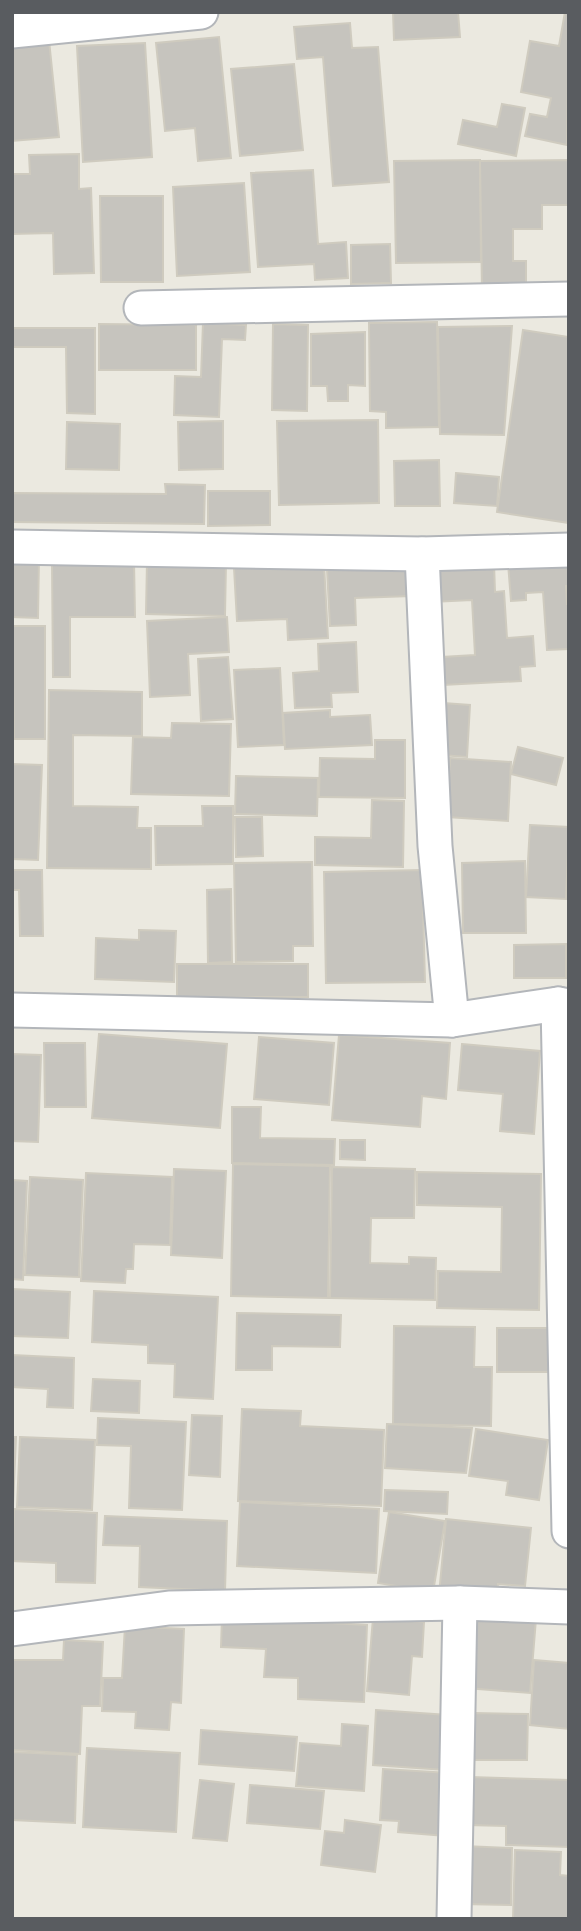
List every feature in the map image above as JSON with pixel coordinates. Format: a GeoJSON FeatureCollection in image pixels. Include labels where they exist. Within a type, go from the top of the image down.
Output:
{"type":"FeatureCollection","features":[{"type":"Feature","properties":{"kind":"street"},"geometry":{"type":"LineString","coordinates":[[12,31],[201,12]]}},
{"type":"Feature","properties":{"kind":"street"},"geometry":{"type":"LineString","coordinates":[[141,308],[569,299]]}},
{"type":"Feature","properties":{"kind":"street"},"geometry":{"type":"LineString","coordinates":[[12,547],[422,554],[569,550]]}},
{"type":"Feature","properties":{"kind":"street"},"geometry":{"type":"LineString","coordinates":[[422,554],[435,846],[452,1020]]}},
{"type":"Feature","properties":{"kind":"street"},"geometry":{"type":"LineString","coordinates":[[12,1010],[452,1020],[563,1005],[569,1531]]}},
{"type":"Feature","properties":{"kind":"street"},"geometry":{"type":"LineString","coordinates":[[454,1919],[460,1603]]}},
{"type":"Feature","properties":{"kind":"street"},"geometry":{"type":"LineString","coordinates":[[12,1629],[169,1608],[460,1603],[569,1607]]}},
{"type":"Feature","properties":{"kind":"building"},"geometry":{"type":"Polygon","coordinates":[[[393,12],[458,12],[460,37],[394,40],[393,12]]]}},
{"type":"Feature","properties":{"kind":"building"},"geometry":{"type":"Polygon","coordinates":[[[565,12],[569,12],[567,145],[525,136],[530,114],[547,117],[551,98],[521,92],[530,41],[559,46],[565,12]]]}},
{"type":"Feature","properties":{"kind":"building"},"geometry":{"type":"Polygon","coordinates":[[[350,23],[352,48],[378,47],[389,182],[333,186],[323,57],[297,59],[294,27],[350,23]]]}},
{"type":"Feature","properties":{"kind":"building"},"geometry":{"type":"Polygon","coordinates":[[[219,37],[231,158],[198,161],[195,128],[165,131],[156,43],[219,37]]]}},
{"type":"Feature","properties":{"kind":"building"},"geometry":{"type":"Polygon","coordinates":[[[49,40],[59,137],[12,141],[12,43],[49,40]]]}},
{"type":"Feature","properties":{"kind":"building"},"geometry":{"type":"Polygon","coordinates":[[[145,43],[152,157],[83,162],[77,46],[145,43]]]}},
{"type":"Feature","properties":{"kind":"building"},"geometry":{"type":"Polygon","coordinates":[[[294,64],[303,150],[240,156],[231,69],[294,64]]]}},
{"type":"Feature","properties":{"kind":"building"},"geometry":{"type":"Polygon","coordinates":[[[502,104],[525,108],[516,156],[458,144],[463,120],[497,127],[502,104]]]}},
{"type":"Feature","properties":{"kind":"building"},"geometry":{"type":"Polygon","coordinates":[[[79,154],[79,189],[91,188],[94,273],[54,274],[53,233],[12,234],[12,174],[30,174],[29,155],[79,154]]]}},
{"type":"Feature","properties":{"kind":"building"},"geometry":{"type":"Polygon","coordinates":[[[480,160],[481,262],[396,263],[394,161],[480,160]]]}},
{"type":"Feature","properties":{"kind":"building"},"geometry":{"type":"Polygon","coordinates":[[[569,160],[569,205],[542,205],[542,229],[513,229],[513,261],[526,261],[526,289],[482,290],[480,161],[569,160]]]}},
{"type":"Feature","properties":{"kind":"building"},"geometry":{"type":"Polygon","coordinates":[[[313,170],[318,244],[346,242],[348,278],[315,280],[314,264],[258,267],[251,173],[313,170]]]}},
{"type":"Feature","properties":{"kind":"building"},"geometry":{"type":"Polygon","coordinates":[[[244,183],[250,272],[177,276],[173,187],[244,183]]]}},
{"type":"Feature","properties":{"kind":"building"},"geometry":{"type":"Polygon","coordinates":[[[100,196],[163,196],[163,282],[101,282],[100,196]]]}},
{"type":"Feature","properties":{"kind":"building"},"geometry":{"type":"Polygon","coordinates":[[[390,244],[391,283],[351,284],[351,245],[390,244]]]}},
{"type":"Feature","properties":{"kind":"building"},"geometry":{"type":"Polygon","coordinates":[[[437,322],[439,427],[386,428],[386,412],[370,411],[369,323],[437,322]]]}},
{"type":"Feature","properties":{"kind":"building"},"geometry":{"type":"Polygon","coordinates":[[[203,323],[246,325],[245,340],[222,339],[219,417],[174,415],[175,376],[201,377],[203,323]]]}},
{"type":"Feature","properties":{"kind":"building"},"geometry":{"type":"Polygon","coordinates":[[[99,324],[196,325],[196,370],[99,370],[99,324]]]}},
{"type":"Feature","properties":{"kind":"building"},"geometry":{"type":"Polygon","coordinates":[[[273,324],[308,325],[307,411],[272,410],[273,324]]]}},
{"type":"Feature","properties":{"kind":"building"},"geometry":{"type":"Polygon","coordinates":[[[512,326],[504,435],[440,434],[438,327],[512,326]]]}},
{"type":"Feature","properties":{"kind":"building"},"geometry":{"type":"Polygon","coordinates":[[[12,328],[95,328],[95,414],[67,413],[66,347],[12,347],[12,328]]]}},
{"type":"Feature","properties":{"kind":"building"},"geometry":{"type":"Polygon","coordinates":[[[523,330],[569,337],[569,523],[497,512],[523,330]]]}},
{"type":"Feature","properties":{"kind":"building"},"geometry":{"type":"Polygon","coordinates":[[[365,332],[365,386],[348,385],[348,401],[328,401],[327,386],[311,386],[311,334],[365,332]]]}},
{"type":"Feature","properties":{"kind":"building"},"geometry":{"type":"Polygon","coordinates":[[[378,420],[379,503],[279,505],[277,421],[378,420]]]}},
{"type":"Feature","properties":{"kind":"building"},"geometry":{"type":"Polygon","coordinates":[[[223,421],[223,469],[179,470],[178,422],[223,421]]]}},
{"type":"Feature","properties":{"kind":"building"},"geometry":{"type":"Polygon","coordinates":[[[67,422],[120,424],[119,470],[66,469],[67,422]]]}},
{"type":"Feature","properties":{"kind":"building"},"geometry":{"type":"Polygon","coordinates":[[[439,460],[440,506],[395,506],[394,461],[439,460]]]}},
{"type":"Feature","properties":{"kind":"building"},"geometry":{"type":"Polygon","coordinates":[[[456,473],[499,477],[497,506],[454,503],[456,473]]]}},
{"type":"Feature","properties":{"kind":"building"},"geometry":{"type":"Polygon","coordinates":[[[165,484],[205,485],[204,524],[12,522],[12,493],[166,494],[165,484]]]}},
{"type":"Feature","properties":{"kind":"building"},"geometry":{"type":"Polygon","coordinates":[[[208,491],[270,491],[270,525],[208,526],[208,491]]]}},
{"type":"Feature","properties":{"kind":"building"},"geometry":{"type":"Polygon","coordinates":[[[12,556],[39,557],[38,618],[12,617],[12,556]]]}},
{"type":"Feature","properties":{"kind":"building"},"geometry":{"type":"Polygon","coordinates":[[[134,561],[135,617],[70,617],[70,677],[53,677],[52,562],[134,561]]]}},
{"type":"Feature","properties":{"kind":"building"},"geometry":{"type":"Polygon","coordinates":[[[147,561],[226,562],[225,616],[146,614],[147,561]]]}},
{"type":"Feature","properties":{"kind":"building"},"geometry":{"type":"Polygon","coordinates":[[[494,563],[495,592],[504,591],[507,638],[533,636],[535,666],[520,667],[521,681],[443,685],[442,657],[475,655],[472,600],[432,602],[430,567],[494,563]]]}},
{"type":"Feature","properties":{"kind":"building"},"geometry":{"type":"Polygon","coordinates":[[[508,563],[569,566],[569,586],[566,586],[569,604],[569,649],[547,650],[543,592],[526,593],[526,600],[511,601],[508,563]]]}},
{"type":"Feature","properties":{"kind":"building"},"geometry":{"type":"Polygon","coordinates":[[[324,564],[328,638],[288,640],[287,619],[237,621],[234,568],[324,564]]]}},
{"type":"Feature","properties":{"kind":"building"},"geometry":{"type":"Polygon","coordinates":[[[409,565],[411,596],[355,598],[356,625],[330,626],[327,569],[409,565]]]}},
{"type":"Feature","properties":{"kind":"building"},"geometry":{"type":"Polygon","coordinates":[[[227,617],[229,652],[188,654],[190,695],[150,697],[147,621],[227,617]]]}},
{"type":"Feature","properties":{"kind":"building"},"geometry":{"type":"Polygon","coordinates":[[[12,626],[45,626],[45,739],[14,739],[12,626]]]}},
{"type":"Feature","properties":{"kind":"building"},"geometry":{"type":"Polygon","coordinates":[[[356,642],[358,692],[331,693],[332,707],[295,708],[293,673],[319,671],[318,644],[356,642]]]}},
{"type":"Feature","properties":{"kind":"building"},"geometry":{"type":"Polygon","coordinates":[[[228,657],[233,719],[201,721],[198,659],[228,657]]]}},
{"type":"Feature","properties":{"kind":"building"},"geometry":{"type":"Polygon","coordinates":[[[280,668],[284,745],[238,747],[234,670],[280,668]]]}},
{"type":"Feature","properties":{"kind":"building"},"geometry":{"type":"Polygon","coordinates":[[[49,690],[142,692],[142,736],[73,735],[73,806],[138,807],[137,828],[151,828],[151,869],[47,868],[49,690]]]}},
{"type":"Feature","properties":{"kind":"building"},"geometry":{"type":"Polygon","coordinates":[[[443,703],[470,705],[467,757],[441,755],[443,703]]]}},
{"type":"Feature","properties":{"kind":"building"},"geometry":{"type":"Polygon","coordinates":[[[330,710],[330,717],[370,715],[372,745],[285,749],[283,713],[330,710]]]}},
{"type":"Feature","properties":{"kind":"building"},"geometry":{"type":"Polygon","coordinates":[[[172,723],[231,724],[229,796],[131,794],[133,737],[171,738],[172,723]]]}},
{"type":"Feature","properties":{"kind":"building"},"geometry":{"type":"Polygon","coordinates":[[[375,740],[405,740],[405,798],[319,797],[320,758],[375,759],[375,740]]]}},
{"type":"Feature","properties":{"kind":"building"},"geometry":{"type":"Polygon","coordinates":[[[518,747],[563,758],[556,785],[511,774],[518,747]]]}},
{"type":"Feature","properties":{"kind":"building"},"geometry":{"type":"Polygon","coordinates":[[[450,758],[511,762],[508,821],[447,817],[450,758]]]}},
{"type":"Feature","properties":{"kind":"building"},"geometry":{"type":"Polygon","coordinates":[[[12,764],[42,765],[38,860],[12,859],[12,764]]]}},
{"type":"Feature","properties":{"kind":"building"},"geometry":{"type":"Polygon","coordinates":[[[236,776],[318,778],[317,816],[235,814],[236,776]]]}},
{"type":"Feature","properties":{"kind":"building"},"geometry":{"type":"Polygon","coordinates":[[[372,800],[404,801],[403,867],[315,865],[315,837],[371,838],[372,800]]]}},
{"type":"Feature","properties":{"kind":"building"},"geometry":{"type":"Polygon","coordinates":[[[202,806],[233,806],[233,864],[156,865],[155,826],[203,826],[202,806]]]}},
{"type":"Feature","properties":{"kind":"building"},"geometry":{"type":"Polygon","coordinates":[[[235,817],[262,817],[263,856],[236,857],[235,817]]]}},
{"type":"Feature","properties":{"kind":"building"},"geometry":{"type":"Polygon","coordinates":[[[530,825],[569,827],[566,899],[526,897],[530,825]]]}},
{"type":"Feature","properties":{"kind":"building"},"geometry":{"type":"Polygon","coordinates":[[[525,861],[526,933],[463,933],[462,863],[525,861]]]}},
{"type":"Feature","properties":{"kind":"building"},"geometry":{"type":"Polygon","coordinates":[[[312,862],[313,946],[293,946],[293,961],[236,962],[234,863],[312,862]]]}},
{"type":"Feature","properties":{"kind":"building"},"geometry":{"type":"Polygon","coordinates":[[[12,870],[42,870],[43,936],[20,936],[19,890],[12,890],[12,870]]]}},
{"type":"Feature","properties":{"kind":"building"},"geometry":{"type":"Polygon","coordinates":[[[422,870],[425,982],[326,983],[324,872],[422,870]]]}},
{"type":"Feature","properties":{"kind":"building"},"geometry":{"type":"Polygon","coordinates":[[[231,889],[232,962],[208,963],[207,890],[231,889]]]}},
{"type":"Feature","properties":{"kind":"building"},"geometry":{"type":"Polygon","coordinates":[[[139,930],[176,931],[174,982],[95,979],[96,938],[139,940],[139,930]]]}},
{"type":"Feature","properties":{"kind":"building"},"geometry":{"type":"Polygon","coordinates":[[[566,944],[566,978],[514,978],[514,945],[566,944]]]}},
{"type":"Feature","properties":{"kind":"building"},"geometry":{"type":"Polygon","coordinates":[[[177,964],[308,964],[308,997],[177,997],[177,964]]]}},
{"type":"Feature","properties":{"kind":"building"},"geometry":{"type":"Polygon","coordinates":[[[99,1034],[227,1044],[220,1128],[92,1118],[99,1034]]]}},
{"type":"Feature","properties":{"kind":"building"},"geometry":{"type":"Polygon","coordinates":[[[339,1035],[450,1043],[446,1099],[422,1096],[420,1127],[332,1120],[339,1035]]]}},
{"type":"Feature","properties":{"kind":"building"},"geometry":{"type":"Polygon","coordinates":[[[259,1037],[334,1043],[329,1105],[254,1099],[259,1037]]]}},
{"type":"Feature","properties":{"kind":"building"},"geometry":{"type":"Polygon","coordinates":[[[44,1043],[85,1043],[86,1107],[45,1107],[44,1043]]]}},
{"type":"Feature","properties":{"kind":"building"},"geometry":{"type":"Polygon","coordinates":[[[462,1044],[540,1051],[534,1134],[500,1131],[503,1094],[458,1090],[462,1044]]]}},
{"type":"Feature","properties":{"kind":"building"},"geometry":{"type":"Polygon","coordinates":[[[12,1054],[41,1055],[38,1142],[12,1141],[12,1054]]]}},
{"type":"Feature","properties":{"kind":"building"},"geometry":{"type":"Polygon","coordinates":[[[232,1107],[261,1107],[260,1138],[335,1139],[334,1165],[232,1163],[232,1107]]]}},
{"type":"Feature","properties":{"kind":"building"},"geometry":{"type":"Polygon","coordinates":[[[340,1140],[365,1140],[365,1160],[340,1159],[340,1140]]]}},
{"type":"Feature","properties":{"kind":"building"},"geometry":{"type":"Polygon","coordinates":[[[233,1164],[330,1166],[328,1298],[231,1296],[233,1164]]]}},
{"type":"Feature","properties":{"kind":"building"},"geometry":{"type":"Polygon","coordinates":[[[332,1167],[415,1169],[414,1218],[371,1218],[370,1263],[409,1264],[409,1257],[436,1258],[435,1300],[330,1298],[332,1167]]]}},
{"type":"Feature","properties":{"kind":"building"},"geometry":{"type":"Polygon","coordinates":[[[174,1169],[226,1171],[222,1258],[171,1255],[174,1169]]]}},
{"type":"Feature","properties":{"kind":"building"},"geometry":{"type":"Polygon","coordinates":[[[417,1172],[541,1174],[539,1310],[437,1308],[438,1271],[501,1272],[502,1207],[417,1205],[417,1172]]]}},
{"type":"Feature","properties":{"kind":"building"},"geometry":{"type":"Polygon","coordinates":[[[86,1173],[172,1177],[170,1245],[134,1244],[133,1269],[126,1269],[125,1283],[81,1281],[86,1173]]]}},
{"type":"Feature","properties":{"kind":"building"},"geometry":{"type":"Polygon","coordinates":[[[30,1177],[83,1180],[79,1277],[25,1275],[30,1177]]]}},
{"type":"Feature","properties":{"kind":"building"},"geometry":{"type":"Polygon","coordinates":[[[12,1180],[27,1181],[23,1280],[12,1279],[12,1180]]]}},
{"type":"Feature","properties":{"kind":"building"},"geometry":{"type":"Polygon","coordinates":[[[12,1289],[70,1292],[68,1338],[12,1336],[12,1289]]]}},
{"type":"Feature","properties":{"kind":"building"},"geometry":{"type":"Polygon","coordinates":[[[94,1291],[218,1297],[213,1399],[174,1397],[175,1364],[148,1363],[148,1345],[92,1342],[94,1291]]]}},
{"type":"Feature","properties":{"kind":"building"},"geometry":{"type":"Polygon","coordinates":[[[237,1313],[341,1315],[340,1347],[272,1346],[272,1370],[236,1370],[237,1313]]]}},
{"type":"Feature","properties":{"kind":"building"},"geometry":{"type":"Polygon","coordinates":[[[394,1326],[475,1327],[474,1367],[492,1367],[491,1426],[393,1424],[394,1326]]]}},
{"type":"Feature","properties":{"kind":"building"},"geometry":{"type":"Polygon","coordinates":[[[497,1328],[549,1328],[549,1372],[497,1372],[497,1328]]]}},
{"type":"Feature","properties":{"kind":"building"},"geometry":{"type":"Polygon","coordinates":[[[12,1355],[74,1358],[73,1408],[47,1407],[48,1389],[12,1387],[12,1355]]]}},
{"type":"Feature","properties":{"kind":"building"},"geometry":{"type":"Polygon","coordinates":[[[93,1379],[140,1381],[139,1413],[91,1411],[93,1379]]]}},
{"type":"Feature","properties":{"kind":"building"},"geometry":{"type":"Polygon","coordinates":[[[242,1409],[301,1411],[300,1426],[384,1430],[381,1506],[238,1501],[242,1409]]]}},
{"type":"Feature","properties":{"kind":"building"},"geometry":{"type":"Polygon","coordinates":[[[192,1415],[222,1416],[220,1477],[189,1475],[192,1415]]]}},
{"type":"Feature","properties":{"kind":"building"},"geometry":{"type":"Polygon","coordinates":[[[98,1418],[186,1422],[182,1510],[129,1508],[131,1446],[97,1445],[98,1418]]]}},
{"type":"Feature","properties":{"kind":"building"},"geometry":{"type":"Polygon","coordinates":[[[387,1424],[472,1428],[466,1473],[385,1468],[387,1424]]]}},
{"type":"Feature","properties":{"kind":"building"},"geometry":{"type":"Polygon","coordinates":[[[476,1429],[548,1440],[539,1500],[506,1495],[508,1481],[469,1476],[476,1429]]]}},
{"type":"Feature","properties":{"kind":"building"},"geometry":{"type":"Polygon","coordinates":[[[12,1437],[16,1437],[13,1506],[12,1506],[12,1437]]]}},
{"type":"Feature","properties":{"kind":"building"},"geometry":{"type":"Polygon","coordinates":[[[20,1437],[95,1440],[92,1510],[17,1507],[20,1437]]]}},
{"type":"Feature","properties":{"kind":"building"},"geometry":{"type":"Polygon","coordinates":[[[385,1490],[448,1492],[447,1514],[384,1511],[385,1490]]]}},
{"type":"Feature","properties":{"kind":"building"},"geometry":{"type":"Polygon","coordinates":[[[240,1502],[379,1509],[376,1573],[237,1566],[240,1502]]]}},
{"type":"Feature","properties":{"kind":"building"},"geometry":{"type":"Polygon","coordinates":[[[14,1509],[97,1513],[95,1583],[56,1582],[56,1563],[12,1561],[14,1509]]]}},
{"type":"Feature","properties":{"kind":"building"},"geometry":{"type":"Polygon","coordinates":[[[389,1512],[445,1521],[433,1592],[378,1583],[389,1512]]]}},
{"type":"Feature","properties":{"kind":"building"},"geometry":{"type":"Polygon","coordinates":[[[105,1516],[227,1521],[225,1591],[139,1587],[140,1546],[103,1545],[105,1516]]]}},
{"type":"Feature","properties":{"kind":"building"},"geometry":{"type":"Polygon","coordinates":[[[446,1519],[531,1528],[525,1586],[498,1584],[496,1601],[439,1595],[446,1519]]]}},
{"type":"Feature","properties":{"kind":"building"},"geometry":{"type":"Polygon","coordinates":[[[471,1614],[536,1619],[530,1693],[466,1688],[471,1614]]]}},
{"type":"Feature","properties":{"kind":"building"},"geometry":{"type":"Polygon","coordinates":[[[222,1617],[367,1625],[364,1702],[298,1699],[298,1678],[264,1677],[266,1649],[221,1647],[222,1617]]]}},
{"type":"Feature","properties":{"kind":"building"},"geometry":{"type":"Polygon","coordinates":[[[373,1618],[424,1622],[422,1657],[412,1656],[409,1695],[367,1691],[373,1618]]]}},
{"type":"Feature","properties":{"kind":"building"},"geometry":{"type":"Polygon","coordinates":[[[125,1626],[184,1629],[181,1703],[171,1702],[169,1730],[135,1728],[136,1712],[102,1711],[103,1678],[122,1678],[125,1626]]]}},
{"type":"Feature","properties":{"kind":"building"},"geometry":{"type":"Polygon","coordinates":[[[64,1640],[103,1642],[100,1706],[82,1706],[80,1754],[12,1750],[12,1660],[63,1660],[64,1640]]]}},
{"type":"Feature","properties":{"kind":"building"},"geometry":{"type":"Polygon","coordinates":[[[534,1660],[569,1663],[569,1729],[530,1725],[534,1660]]]}},
{"type":"Feature","properties":{"kind":"building"},"geometry":{"type":"Polygon","coordinates":[[[376,1710],[448,1715],[445,1770],[373,1765],[376,1710]]]}},
{"type":"Feature","properties":{"kind":"building"},"geometry":{"type":"Polygon","coordinates":[[[474,1713],[528,1714],[527,1760],[474,1760],[474,1713]]]}},
{"type":"Feature","properties":{"kind":"building"},"geometry":{"type":"Polygon","coordinates":[[[342,1724],[368,1726],[364,1791],[296,1786],[300,1743],[341,1746],[342,1724]]]}},
{"type":"Feature","properties":{"kind":"building"},"geometry":{"type":"Polygon","coordinates":[[[201,1730],[297,1737],[294,1771],[199,1764],[201,1730]]]}},
{"type":"Feature","properties":{"kind":"building"},"geometry":{"type":"Polygon","coordinates":[[[87,1748],[180,1753],[176,1832],[83,1827],[87,1748]]]}},
{"type":"Feature","properties":{"kind":"building"},"geometry":{"type":"Polygon","coordinates":[[[12,1752],[77,1755],[75,1823],[12,1820],[12,1752]]]}},
{"type":"Feature","properties":{"kind":"building"},"geometry":{"type":"Polygon","coordinates":[[[383,1769],[449,1773],[445,1836],[398,1832],[399,1821],[380,1820],[383,1769]]]}},
{"type":"Feature","properties":{"kind":"building"},"geometry":{"type":"Polygon","coordinates":[[[470,1777],[569,1780],[569,1847],[506,1845],[506,1826],[468,1825],[470,1777]]]}},
{"type":"Feature","properties":{"kind":"building"},"geometry":{"type":"Polygon","coordinates":[[[200,1780],[234,1784],[227,1841],[193,1838],[200,1780]]]}},
{"type":"Feature","properties":{"kind":"building"},"geometry":{"type":"Polygon","coordinates":[[[250,1785],[324,1791],[320,1829],[247,1823],[250,1785]]]}},
{"type":"Feature","properties":{"kind":"building"},"geometry":{"type":"Polygon","coordinates":[[[345,1820],[381,1825],[375,1872],[321,1865],[325,1831],[344,1833],[345,1820]]]}},
{"type":"Feature","properties":{"kind":"building"},"geometry":{"type":"Polygon","coordinates":[[[463,1846],[512,1848],[511,1905],[462,1904],[463,1846]]]}},
{"type":"Feature","properties":{"kind":"building"},"geometry":{"type":"Polygon","coordinates":[[[515,1850],[561,1852],[560,1875],[569,1876],[569,1919],[513,1919],[515,1850]]]}}]}
